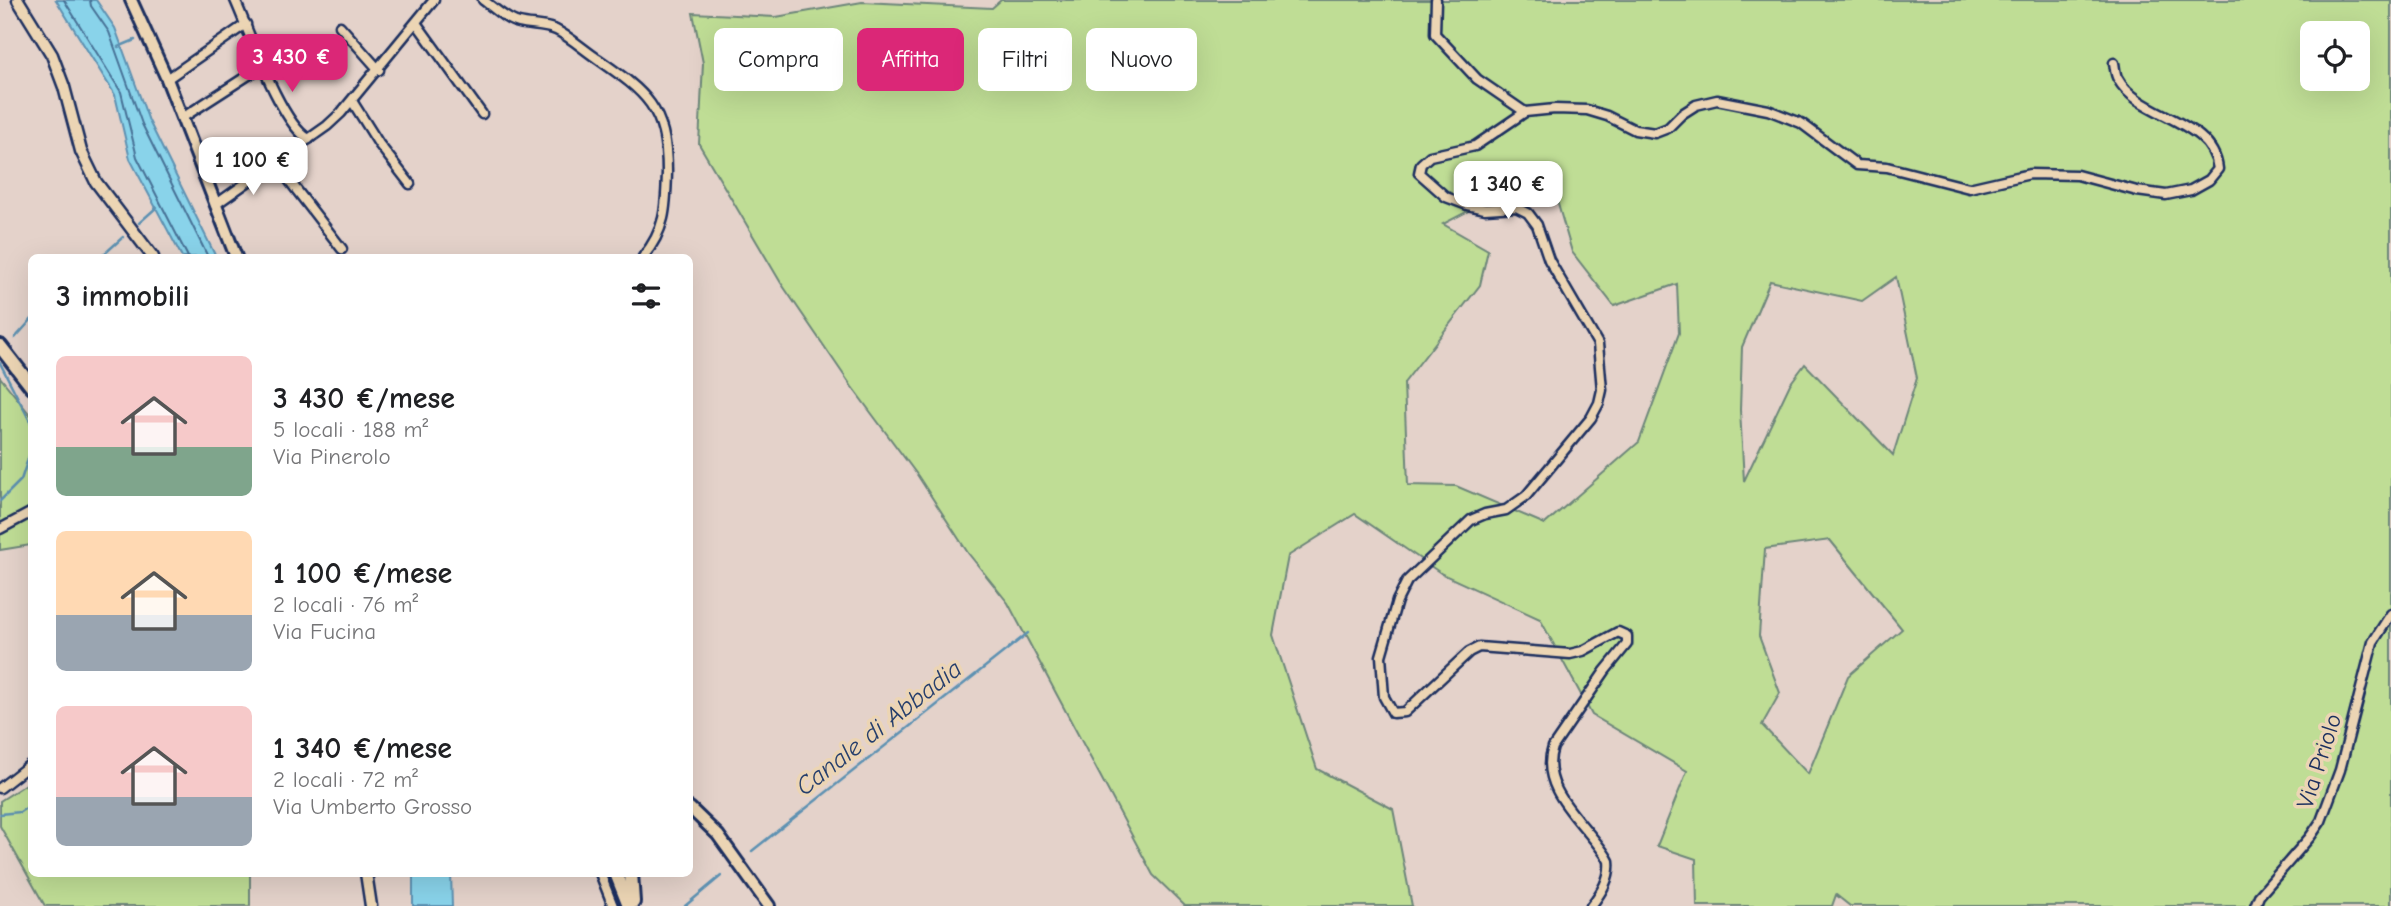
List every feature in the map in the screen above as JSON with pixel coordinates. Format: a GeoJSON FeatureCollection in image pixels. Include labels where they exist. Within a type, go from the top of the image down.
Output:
{"type":"FeatureCollection","features":[{"type":"Feature","properties":{"kind":"main road"},"geometry":{"type":"LineString","coordinates":[[131,0],[167,79],[235,254]]}},
{"type":"Feature","properties":{"kind":"main road"},"geometry":{"type":"LineString","coordinates":[[0,346],[28,382]]}},
{"type":"Feature","properties":{"kind":"main road"},"geometry":{"type":"LineString","coordinates":[[693,811],[718,835],[769,906]]}},
{"type":"Feature","properties":{"kind":"main road"},"geometry":{"type":"LineString","coordinates":[[618,877],[631,906]]}},
{"type":"Feature","properties":{"kind":"main road"},"geometry":{"type":"LineString","coordinates":[[631,877],[631,906]]}},
{"type":"Feature","properties":{"kind":"street"},"geometry":{"type":"LineString","coordinates":[[18,0],[52,55],[64,87],[80,151],[96,181],[151,254]]}},
{"type":"Feature","properties":{"kind":"street"},"geometry":{"type":"LineString","coordinates":[[235,0],[281,105],[302,134],[309,139]]}},
{"type":"Feature","properties":{"kind":"street"},"geometry":{"type":"LineString","coordinates":[[215,205],[327,126],[379,70],[434,0]]}},
{"type":"Feature","properties":{"kind":"street"},"geometry":{"type":"LineString","coordinates":[[483,0],[517,23],[544,26],[567,36],[629,79],[647,97],[661,123],[667,147],[667,174],[666,210],[661,230],[645,254]]}},
{"type":"Feature","properties":{"kind":"street"},"geometry":{"type":"LineString","coordinates":[[1436,0],[1435,34],[1477,79],[1525,112]]}},
{"type":"Feature","properties":{"kind":"street"},"geometry":{"type":"LineString","coordinates":[[167,79],[246,24]]}},
{"type":"Feature","properties":{"kind":"street"},"geometry":{"type":"LineString","coordinates":[[416,24],[482,114]]}},
{"type":"Feature","properties":{"kind":"street"},"geometry":{"type":"LineString","coordinates":[[340,26],[379,70]]}},
{"type":"Feature","properties":{"kind":"street"},"geometry":{"type":"LineString","coordinates":[[1591,906],[1602,891],[1610,868],[1609,861],[1570,812],[1550,767],[1550,756],[1553,747],[1627,643],[1627,636],[1618,632],[1598,644],[1570,654],[1479,647],[1468,652],[1399,714],[1393,713],[1387,707],[1382,685],[1381,656],[1397,601],[1407,581],[1471,520],[1506,510],[1526,496],[1591,418],[1599,403],[1602,374],[1598,344],[1549,260],[1537,225],[1528,213],[1516,207],[1485,209],[1446,197],[1419,173],[1421,164],[1430,156],[1475,146],[1525,112],[1587,110],[1607,116],[1635,130],[1655,133],[1668,128],[1696,105],[1717,100],[1768,110],[1801,123],[1857,165],[1887,167],[1969,188],[2030,174],[2077,174],[2137,191],[2166,195],[2190,190],[2209,180],[2218,169],[2217,159],[2208,145],[2194,133],[2135,97],[2118,79],[2114,63]]}},
{"type":"Feature","properties":{"kind":"street"},"geometry":{"type":"LineString","coordinates":[[182,118],[258,69],[264,71]]}},
{"type":"Feature","properties":{"kind":"street"},"geometry":{"type":"LineString","coordinates":[[352,101],[379,144],[410,184]]}},
{"type":"Feature","properties":{"kind":"street"},"geometry":{"type":"LineString","coordinates":[[275,162],[342,249]]}},
{"type":"Feature","properties":{"kind":"street"},"geometry":{"type":"LineString","coordinates":[[0,529],[28,514]]}},
{"type":"Feature","properties":{"kind":"street","name":"Via Priolo"},"geometry":{"type":"LineString","coordinates":[[2255,906],[2259,896],[2310,838],[2321,821],[2340,770],[2371,648],[2391,614]]}},
{"type":"Feature","properties":{"kind":"street"},"geometry":{"type":"LineString","coordinates":[[0,788],[28,766]]}},
{"type":"Feature","properties":{"kind":"street"},"geometry":{"type":"LineString","coordinates":[[367,877],[371,906]]}},
{"type":"Feature","properties":{"kind":"street"},"geometry":{"type":"LineString","coordinates":[[602,877],[613,906]]}},
{"type":"Feature","properties":{"kind":"green space"},"geometry":{"type":"Polygon","coordinates":[[[1001,0],[2391,0],[2391,906],[1850,906],[1836,895],[1832,906],[1697,906],[1696,859],[1657,846],[1687,771],[1592,715],[1540,619],[1442,574],[1355,514],[1288,556],[1273,635],[1317,769],[1393,809],[1412,906],[1185,906],[1153,875],[1008,603],[968,553],[918,476],[852,387],[781,283],[699,144],[703,63],[693,13],[776,17],[862,2],[992,8],[1001,0]],[[1548,170],[1443,224],[1488,250],[1480,285],[1404,383],[1408,485],[1456,486],[1545,524],[1639,442],[1679,333],[1677,284],[1614,306],[1572,252],[1548,170]],[[1896,277],[1862,301],[1770,281],[1742,347],[1740,410],[1744,481],[1790,384],[1805,364],[1893,455],[1917,378],[1896,277]],[[1830,540],[1765,549],[1759,636],[1780,693],[1762,725],[1808,774],[1848,676],[1902,629],[1830,540]]]}},
{"type":"Feature","properties":{"kind":"green space"},"geometry":{"type":"Polygon","coordinates":[[[0,377],[28,412],[28,545],[0,550],[0,377]]]}},
{"type":"Feature","properties":{"kind":"green space"},"geometry":{"type":"Polygon","coordinates":[[[28,783],[28,876],[0,826],[0,801],[28,783]]]}},
{"type":"Feature","properties":{"kind":"green space"},"geometry":{"type":"Polygon","coordinates":[[[29,877],[250,877],[250,906],[45,906],[29,877]]]}},
{"type":"Feature","properties":{"kind":"water"},"geometry":{"type":"Polygon","coordinates":[[[56,0],[96,0],[115,28],[149,121],[215,254],[180,254],[130,159],[115,95],[56,0]]]}},
{"type":"Feature","properties":{"kind":"water"},"geometry":{"type":"Polygon","coordinates":[[[413,877],[451,877],[452,906],[413,906],[413,877]]]}},
{"type":"Feature","properties":{"kind":"waterway"},"geometry":{"type":"LineString","coordinates":[[118,47],[135,40]]}},
{"type":"Feature","properties":{"kind":"waterway"},"geometry":{"type":"LineString","coordinates":[[139,223],[157,207]]}},
{"type":"Feature","properties":{"kind":"waterway"},"geometry":{"type":"LineString","coordinates":[[104,254],[123,237]]}},
{"type":"Feature","properties":{"kind":"waterway"},"geometry":{"type":"LineString","coordinates":[[15,338],[28,323]]}},
{"type":"Feature","properties":{"kind":"waterway"},"geometry":{"type":"LineString","coordinates":[[0,363],[28,417]]}},
{"type":"Feature","properties":{"kind":"waterway"},"geometry":{"type":"LineString","coordinates":[[0,501],[21,480],[28,459]]}},
{"type":"Feature","properties":{"kind":"waterway","name":"Canale di Abbadia"},"geometry":{"type":"LineString","coordinates":[[752,851],[1028,633]]}},
{"type":"Feature","properties":{"kind":"waterway"},"geometry":{"type":"LineString","coordinates":[[0,814],[20,812],[28,807]]}},
{"type":"Feature","properties":{"kind":"waterway","name":"Canale di Abbadia"},"geometry":{"type":"LineString","coordinates":[[685,906],[721,876]]}}]}
